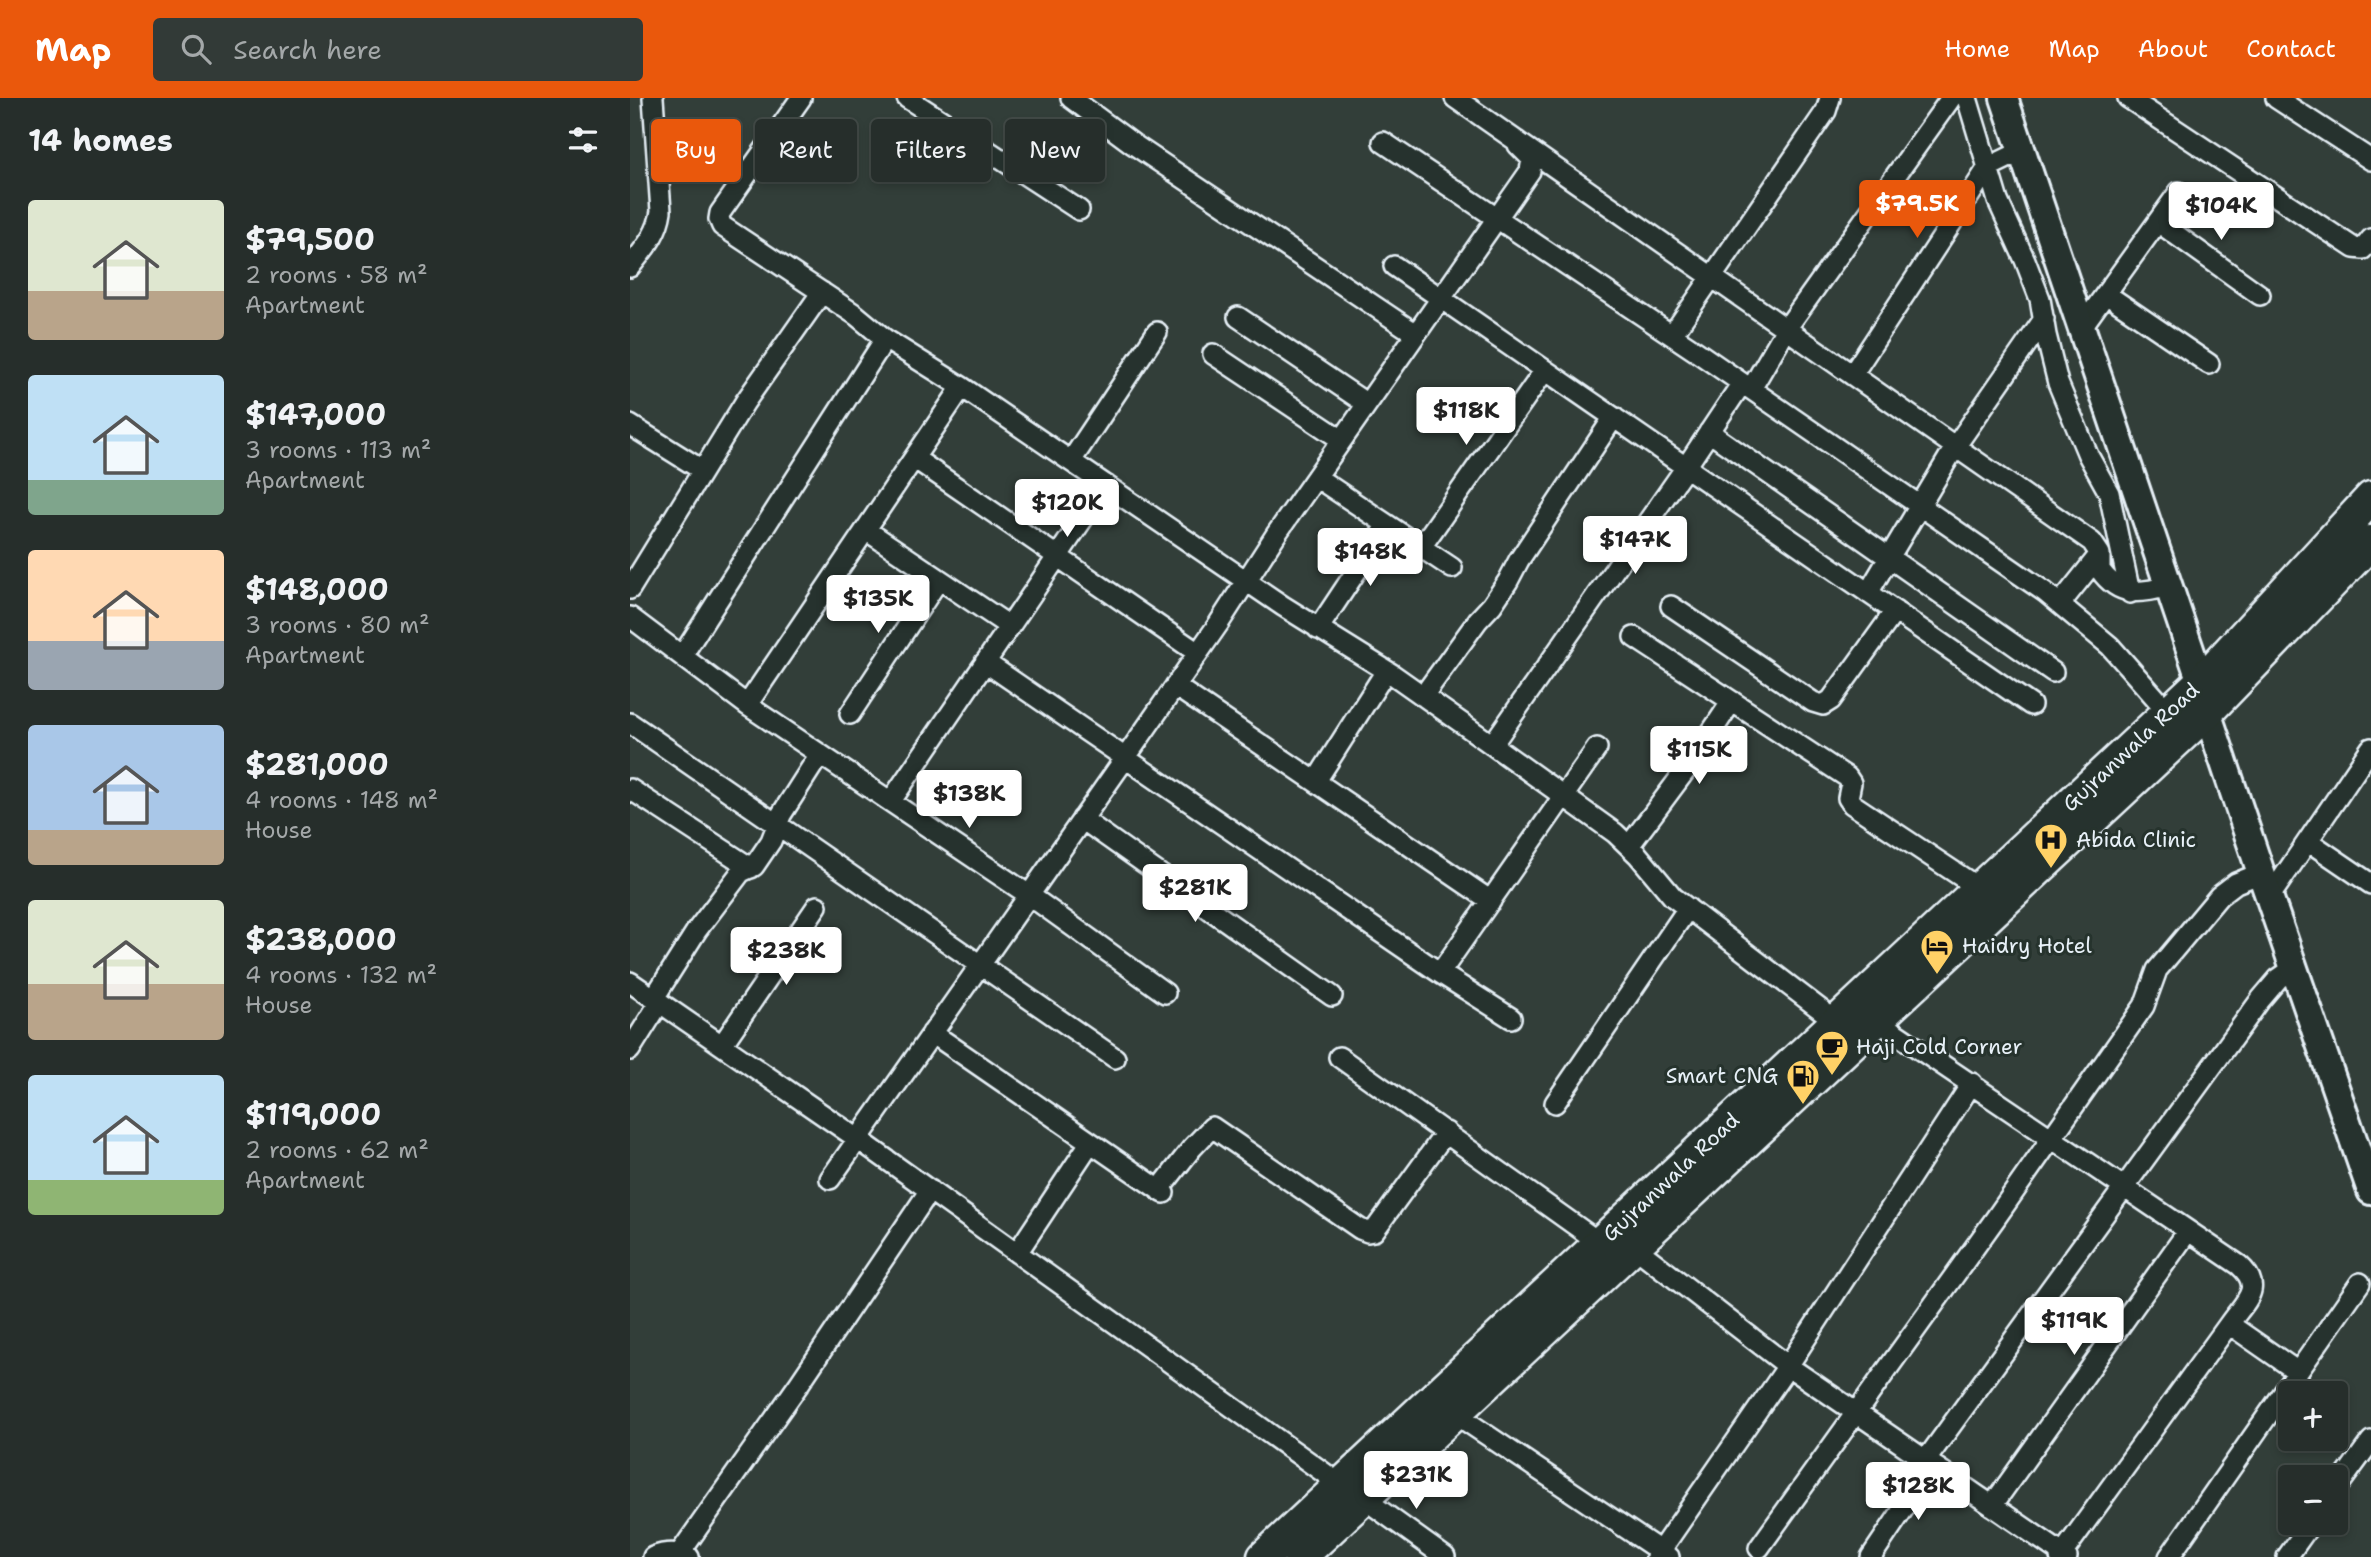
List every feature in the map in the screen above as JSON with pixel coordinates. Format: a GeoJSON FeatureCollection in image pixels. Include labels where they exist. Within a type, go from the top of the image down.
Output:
{"type":"FeatureCollection","features":[{"type":"Feature","properties":{"kind":"highway","name":"Gujranwala Road"},"geometry":{"type":"LineString","coordinates":[[1300,1557],[1352,1491],[1600,1243],[2168,712],[2204,697],[2371,498]]}},
{"type":"Feature","properties":{"kind":"highway","name":"Gujranwala Road"},"geometry":{"type":"LineString","coordinates":[[1264,1557],[1454,1413],[1876,1020],[2204,697],[2371,542]]}},
{"type":"Feature","properties":{"kind":"main road"},"geometry":{"type":"LineString","coordinates":[[2004,98],[2168,586],[2269,898],[2366,1156],[2371,1191]]}},
{"type":"Feature","properties":{"kind":"street"},"geometry":{"type":"LineString","coordinates":[[630,267],[654,235],[661,211],[653,98]]}},
{"type":"Feature","properties":{"kind":"street"},"geometry":{"type":"LineString","coordinates":[[801,98],[720,213],[722,226],[856,314],[885,339],[962,387],[1318,629],[1423,696],[1564,796],[1629,846],[1673,897],[1837,1022]]}},
{"type":"Feature","properties":{"kind":"street"},"geometry":{"type":"LineString","coordinates":[[907,98],[1079,210]]}},
{"type":"Feature","properties":{"kind":"street"},"geometry":{"type":"LineString","coordinates":[[1071,98],[1133,144],[1416,334]]}},
{"type":"Feature","properties":{"kind":"street"},"geometry":{"type":"LineString","coordinates":[[1455,98],[2092,542],[2100,554],[2099,570],[2102,574],[2130,593],[2144,593],[2168,586]]}},
{"type":"Feature","properties":{"kind":"street"},"geometry":{"type":"LineString","coordinates":[[1672,335],[1826,111],[1830,98]]}},
{"type":"Feature","properties":{"kind":"street"},"geometry":{"type":"LineString","coordinates":[[1492,745],[1709,432],[1746,386],[1951,98]]}},
{"type":"Feature","properties":{"kind":"street"},"geometry":{"type":"LineString","coordinates":[[1966,98],[1998,201],[2025,260],[2044,315],[2058,383],[2088,455],[2113,505],[2130,593]]}},
{"type":"Feature","properties":{"kind":"street"},"geometry":{"type":"LineString","coordinates":[[2128,98],[2354,248],[2363,249],[2371,239]]}},
{"type":"Feature","properties":{"kind":"street"},"geometry":{"type":"LineString","coordinates":[[2276,98],[2371,160]]}},
{"type":"Feature","properties":{"kind":"street"},"geometry":{"type":"LineString","coordinates":[[830,1179],[1083,819],[1532,167],[1532,159],[1517,141]]}},
{"type":"Feature","properties":{"kind":"street"},"geometry":{"type":"LineString","coordinates":[[1383,142],[1672,335],[2060,604],[2110,646],[2168,712]]}},
{"type":"Feature","properties":{"kind":"street"},"geometry":{"type":"LineString","coordinates":[[1852,375],[1989,167],[2022,151]]}},
{"type":"Feature","properties":{"kind":"street"},"geometry":{"type":"LineString","coordinates":[[2081,328],[2179,192]]}},
{"type":"Feature","properties":{"kind":"street"},"geometry":{"type":"LineString","coordinates":[[2158,222],[2260,295]]}},
{"type":"Feature","properties":{"kind":"street"},"geometry":{"type":"LineString","coordinates":[[1394,266],[2031,705]]}},
{"type":"Feature","properties":{"kind":"street"},"geometry":{"type":"LineString","coordinates":[[630,589],[702,470],[822,292]]}},
{"type":"Feature","properties":{"kind":"street"},"geometry":{"type":"LineString","coordinates":[[2106,294],[2209,364]]}},
{"type":"Feature","properties":{"kind":"street"},"geometry":{"type":"LineString","coordinates":[[1868,593],[1955,447],[2044,315],[2073,302]]}},
{"type":"Feature","properties":{"kind":"street"},"geometry":{"type":"LineString","coordinates":[[1238,317],[1367,404]]}},
{"type":"Feature","properties":{"kind":"street"},"geometry":{"type":"LineString","coordinates":[[1071,461],[1157,332]]}},
{"type":"Feature","properties":{"kind":"street"},"geometry":{"type":"LineString","coordinates":[[681,656],[885,339]]}},
{"type":"Feature","properties":{"kind":"street"},"geometry":{"type":"LineString","coordinates":[[1213,354],[1342,440]]}},
{"type":"Feature","properties":{"kind":"street"},"geometry":{"type":"LineString","coordinates":[[1421,547],[1545,370]]}},
{"type":"Feature","properties":{"kind":"street"},"geometry":{"type":"LineString","coordinates":[[747,705],[962,387]]}},
{"type":"Feature","properties":{"kind":"street"},"geometry":{"type":"LineString","coordinates":[[1423,696],[1508,581],[1519,560],[1614,418]]}},
{"type":"Feature","properties":{"kind":"street"},"geometry":{"type":"LineString","coordinates":[[630,425],[702,470]]}},
{"type":"Feature","properties":{"kind":"street"},"geometry":{"type":"LineString","coordinates":[[1709,432],[2053,672]]}},
{"type":"Feature","properties":{"kind":"street"},"geometry":{"type":"LineString","coordinates":[[914,458],[1198,653]]}},
{"type":"Feature","properties":{"kind":"street"},"geometry":{"type":"LineString","coordinates":[[1316,477],[1452,568]]}},
{"type":"Feature","properties":{"kind":"street"},"geometry":{"type":"LineString","coordinates":[[891,802],[1106,485]]}},
{"type":"Feature","properties":{"kind":"street"},"geometry":{"type":"LineString","coordinates":[[1318,629],[1387,525]]}},
{"type":"Feature","properties":{"kind":"street"},"geometry":{"type":"LineString","coordinates":[[866,530],[1009,626]]}},
{"type":"Feature","properties":{"kind":"street"},"geometry":{"type":"LineString","coordinates":[[2060,604],[2100,554]]}},
{"type":"Feature","properties":{"kind":"street"},"geometry":{"type":"LineString","coordinates":[[850,714],[939,579]]}},
{"type":"Feature","properties":{"kind":"street"},"geometry":{"type":"LineString","coordinates":[[1671,606],[1813,702],[1823,705],[1831,700],[1895,611]]}},
{"type":"Feature","properties":{"kind":"street"},"geometry":{"type":"LineString","coordinates":[[630,617],[747,705],[1029,895],[1165,993]]}},
{"type":"Feature","properties":{"kind":"street"},"geometry":{"type":"LineString","coordinates":[[1634,637],[1847,777],[1851,783],[1848,798],[1852,804],[1980,889]]}},
{"type":"Feature","properties":{"kind":"street"},"geometry":{"type":"LineString","coordinates":[[985,662],[1440,973],[1511,1018]]}},
{"type":"Feature","properties":{"kind":"street"},"geometry":{"type":"LineString","coordinates":[[1315,781],[1386,671]]}},
{"type":"Feature","properties":{"kind":"street"},"geometry":{"type":"LineString","coordinates":[[1175,686],[1491,901]]}},
{"type":"Feature","properties":{"kind":"street"},"geometry":{"type":"LineString","coordinates":[[1629,846],[1688,767],[1732,701]]}},
{"type":"Feature","properties":{"kind":"street"},"geometry":{"type":"LineString","coordinates":[[630,723],[1115,1058]]}},
{"type":"Feature","properties":{"kind":"street"},"geometry":{"type":"LineString","coordinates":[[1440,973],[1597,748]]}},
{"type":"Feature","properties":{"kind":"street"},"geometry":{"type":"LineString","coordinates":[[2269,898],[2308,841],[2363,776],[2371,748]]}},
{"type":"Feature","properties":{"kind":"street"},"geometry":{"type":"LineString","coordinates":[[630,1050],[697,930],[741,872],[751,868],[774,836],[777,825],[820,754]]}},
{"type":"Feature","properties":{"kind":"street"},"geometry":{"type":"LineString","coordinates":[[630,789],[751,868]]}},
{"type":"Feature","properties":{"kind":"street"},"geometry":{"type":"LineString","coordinates":[[1083,819],[1332,996]]}},
{"type":"Feature","properties":{"kind":"street"},"geometry":{"type":"LineString","coordinates":[[2308,841],[2371,884]]}},
{"type":"Feature","properties":{"kind":"street"},"geometry":{"type":"LineString","coordinates":[[1759,1548],[2144,1006],[2157,970],[2219,897],[2236,883],[2261,873]]}},
{"type":"Feature","properties":{"kind":"street"},"geometry":{"type":"LineString","coordinates":[[722,1045],[817,906]]}},
{"type":"Feature","properties":{"kind":"street"},"geometry":{"type":"LineString","coordinates":[[1555,1103],[1688,908]]}},
{"type":"Feature","properties":{"kind":"street"},"geometry":{"type":"LineString","coordinates":[[1871,1557],[1929,1463],[2123,1189],[2261,999],[2278,979],[2294,968]]}},
{"type":"Feature","properties":{"kind":"street"},"geometry":{"type":"LineString","coordinates":[[630,982],[858,1139],[1446,1557]]}},
{"type":"Feature","properties":{"kind":"street"},"geometry":{"type":"LineString","coordinates":[[1633,1246],[1788,1366],[2063,1556],[2229,1324],[2250,1293],[2253,1283],[2239,1265],[1876,1020]]}},
{"type":"Feature","properties":{"kind":"street"},"geometry":{"type":"LineString","coordinates":[[932,1033],[1162,1192],[1207,1130],[1215,1128],[1360,1229],[1374,1231],[1446,1132]]}},
{"type":"Feature","properties":{"kind":"street"},"geometry":{"type":"LineString","coordinates":[[1339,1057],[1600,1243]]}},
{"type":"Feature","properties":{"kind":"street"},"geometry":{"type":"LineString","coordinates":[[1454,1413],[1661,1555],[1972,1083]]}},
{"type":"Feature","properties":{"kind":"street"},"geometry":{"type":"LineString","coordinates":[[1017,1253],[1090,1143]]}},
{"type":"Feature","properties":{"kind":"street"},"geometry":{"type":"LineString","coordinates":[[653,1557],[661,1554],[685,1555],[930,1190]]}},
{"type":"Feature","properties":{"kind":"street"},"geometry":{"type":"LineString","coordinates":[[1992,1506],[2188,1231]]}},
{"type":"Feature","properties":{"kind":"street"},"geometry":{"type":"LineString","coordinates":[[2169,1557],[2360,1283]]}},
{"type":"Feature","properties":{"kind":"street"},"geometry":{"type":"LineString","coordinates":[[2229,1324],[2298,1372]]}},
{"type":"Feature","properties":{"kind":"street"},"geometry":{"type":"LineString","coordinates":[[2348,1473],[2371,1441]]}},
{"type":"Feature","properties":{"kind":"street"},"geometry":{"type":"LineString","coordinates":[[2287,1557],[2303,1535]]}},
{"type":"Feature","properties":{"kind":"place","name":"Abida Clinic"},"geometry":{"type":"Point","coordinates":[2051,870]}},
{"type":"Feature","properties":{"kind":"place","name":"Haidry Hotel"},"geometry":{"type":"Point","coordinates":[1937,976]}},
{"type":"Feature","properties":{"kind":"place","name":"Haji Cold Corner"},"geometry":{"type":"Point","coordinates":[1832,1077]}},
{"type":"Feature","properties":{"kind":"place","name":"Smart CNG"},"geometry":{"type":"Point","coordinates":[1803,1106]}}]}
